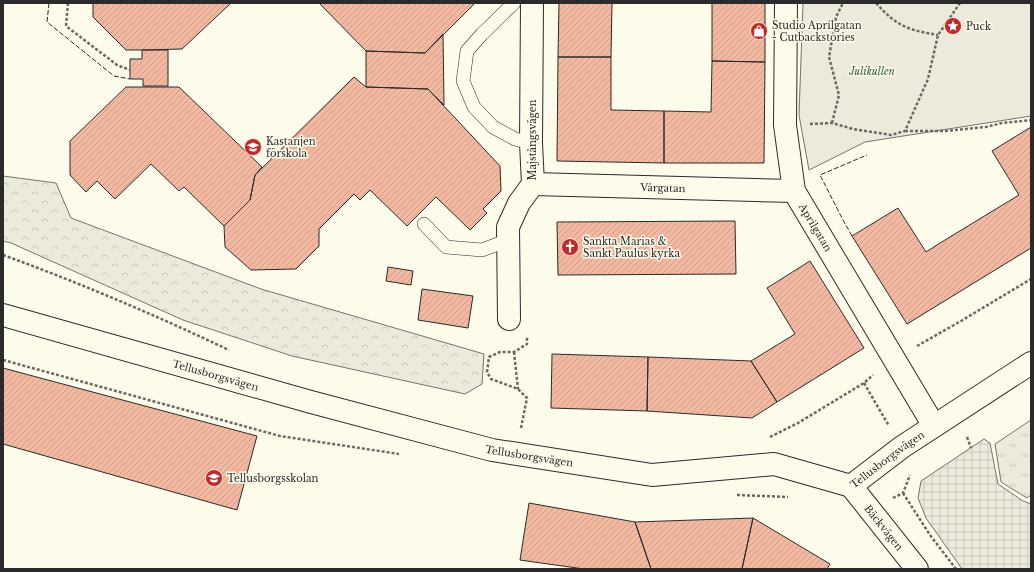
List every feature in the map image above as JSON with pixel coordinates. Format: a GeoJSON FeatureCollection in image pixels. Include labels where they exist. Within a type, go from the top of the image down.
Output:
{"type":"FeatureCollection","features":[{"type":"Feature","properties":{"kind":"street","name":"Majstångsvägen"},"geometry":{"type":"LineString","coordinates":[[509,320],[508,227],[519,203],[532,184],[532,3]]}},
{"type":"Feature","properties":{"kind":"street","name":"Aprilgatan"},"geometry":{"type":"LineString","coordinates":[[786,3],[785,125],[794,191],[934,426]]}},
{"type":"Feature","properties":{"kind":"street","name":"Vårgatan"},"geometry":{"type":"LineString","coordinates":[[532,184],[794,191]]}},
{"type":"Feature","properties":{"kind":"street","name":"Tellusborgsvägen"},"geometry":{"type":"LineString","coordinates":[[3,314],[310,402],[492,450],[652,475],[774,464],[850,486],[902,447],[1031,363]]}},
{"type":"Feature","properties":{"kind":"street","name":"Bäckvägen"},"geometry":{"type":"LineString","coordinates":[[850,486],[917,569]]}},
{"type":"Feature","properties":{"kind":"lane"},"geometry":{"type":"LineString","coordinates":[[514,3],[467,51],[463,81],[474,108],[493,127],[515,139],[531,144]]}},
{"type":"Feature","properties":{"kind":"lane"},"geometry":{"type":"LineString","coordinates":[[424,224],[446,246],[482,250],[508,240]]}},
{"type":"Feature","properties":{"kind":"path"},"geometry":{"type":"LineString","coordinates":[[68,3],[66,26],[117,66],[130,70]]}},
{"type":"Feature","properties":{"kind":"path"},"geometry":{"type":"LineString","coordinates":[[832,123],[839,95],[829,57],[836,17],[843,3]]}},
{"type":"Feature","properties":{"kind":"path"},"geometry":{"type":"LineString","coordinates":[[876,3],[900,25],[916,31],[938,35]]}},
{"type":"Feature","properties":{"kind":"path"},"geometry":{"type":"LineString","coordinates":[[905,131],[928,79],[938,35],[960,3]]}},
{"type":"Feature","properties":{"kind":"path"},"geometry":{"type":"LineString","coordinates":[[785,125],[832,123],[853,129],[891,135],[905,131],[946,131],[970,129],[1002,123],[1031,120]]}},
{"type":"Feature","properties":{"kind":"path"},"geometry":{"type":"LineString","coordinates":[[3,255],[67,278],[231,351]]}},
{"type":"Feature","properties":{"kind":"path"},"geometry":{"type":"LineString","coordinates":[[769,438],[798,423],[864,383],[894,358],[961,322],[1031,280]]}},
{"type":"Feature","properties":{"kind":"path"},"geometry":{"type":"LineString","coordinates":[[521,429],[527,398],[518,389],[491,379],[487,372],[489,357],[500,352],[514,352],[527,344],[527,333]]}},
{"type":"Feature","properties":{"kind":"path"},"geometry":{"type":"LineString","coordinates":[[514,352],[518,389]]}},
{"type":"Feature","properties":{"kind":"path"},"geometry":{"type":"LineString","coordinates":[[967,437],[971,448]]}},
{"type":"Feature","properties":{"kind":"path"},"geometry":{"type":"LineString","coordinates":[[903,493],[930,535],[956,569]]}},
{"type":"Feature","properties":{"kind":"green space","name":"Julikullen"},"geometry":{"type":"Polygon","coordinates":[[[803,3],[1031,3],[1031,116],[865,142],[809,170],[799,115],[803,3]]]}},
{"type":"Feature","properties":{"kind":"green space"},"geometry":{"type":"Polygon","coordinates":[[[3,176],[56,183],[71,218],[261,289],[484,354],[482,384],[465,394],[292,356],[183,320],[11,243],[3,241],[3,176]]]}},
{"type":"Feature","properties":{"kind":"green space"},"geometry":{"type":"Polygon","coordinates":[[[1031,420],[1031,495],[1027,498],[1001,482],[995,444],[1031,420]]]}},
{"type":"Feature","properties":{"kind":"shaded area"},"geometry":{"type":"Polygon","coordinates":[[[984,439],[990,443],[998,484],[1023,501],[1031,504],[1031,569],[962,569],[926,518],[918,498],[921,481],[984,439]]]}},
{"type":"Feature","properties":{"kind":"building"},"geometry":{"type":"Polygon","coordinates":[[[93,3],[231,3],[182,49],[126,50],[93,17],[93,3]]]}},
{"type":"Feature","properties":{"kind":"building"},"geometry":{"type":"Polygon","coordinates":[[[319,3],[475,3],[425,53],[366,51],[319,3]]]}},
{"type":"Feature","properties":{"kind":"building"},"geometry":{"type":"Polygon","coordinates":[[[559,3],[612,3],[611,57],[558,57],[559,3]]]}},
{"type":"Feature","properties":{"kind":"building"},"geometry":{"type":"Polygon","coordinates":[[[712,3],[765,3],[765,62],[712,61],[712,3]]]}},
{"type":"Feature","properties":{"kind":"building"},"geometry":{"type":"Polygon","coordinates":[[[443,34],[444,105],[428,89],[366,87],[366,51],[425,53],[443,34]]]}},
{"type":"Feature","properties":{"kind":"building"},"geometry":{"type":"Polygon","coordinates":[[[142,50],[168,50],[168,86],[143,86],[143,79],[130,79],[130,59],[142,59],[142,50]]]}},
{"type":"Feature","properties":{"kind":"building"},"geometry":{"type":"Polygon","coordinates":[[[558,57],[611,57],[611,110],[664,111],[664,163],[557,161],[558,57]]]}},
{"type":"Feature","properties":{"kind":"building"},"geometry":{"type":"Polygon","coordinates":[[[712,61],[765,62],[764,163],[664,163],[664,111],[711,112],[712,61]]]}},
{"type":"Feature","properties":{"kind":"building"},"geometry":{"type":"Polygon","coordinates":[[[354,77],[366,87],[428,89],[500,166],[501,191],[483,209],[487,213],[470,230],[436,197],[407,226],[370,190],[360,200],[354,194],[319,229],[319,246],[296,269],[251,270],[225,247],[224,226],[250,200],[255,175],[354,77]]]}},
{"type":"Feature","properties":{"kind":"building"},"geometry":{"type":"Polygon","coordinates":[[[126,87],[179,87],[262,167],[255,175],[250,200],[224,226],[184,187],[179,191],[151,164],[115,199],[97,181],[86,192],[70,175],[70,141],[126,87]]]}},
{"type":"Feature","properties":{"kind":"building"},"geometry":{"type":"Polygon","coordinates":[[[1031,127],[1031,248],[907,324],[852,236],[898,208],[926,252],[1019,195],[992,151],[1031,127]]]}},
{"type":"Feature","properties":{"kind":"building"},"geometry":{"type":"Polygon","coordinates":[[[735,221],[736,274],[558,275],[557,222],[735,221]]]}},
{"type":"Feature","properties":{"kind":"building"},"geometry":{"type":"Polygon","coordinates":[[[810,261],[864,348],[777,402],[751,361],[795,334],[767,288],[810,261]]]}},
{"type":"Feature","properties":{"kind":"building"},"geometry":{"type":"Polygon","coordinates":[[[388,267],[413,271],[411,285],[386,281],[388,267]]]}},
{"type":"Feature","properties":{"kind":"building"},"geometry":{"type":"Polygon","coordinates":[[[422,289],[473,296],[468,328],[418,320],[422,289]]]}},
{"type":"Feature","properties":{"kind":"building"},"geometry":{"type":"Polygon","coordinates":[[[552,354],[648,357],[647,411],[551,408],[552,354]]]}},
{"type":"Feature","properties":{"kind":"building"},"geometry":{"type":"Polygon","coordinates":[[[648,357],[751,361],[777,402],[752,418],[647,411],[648,357]]]}},
{"type":"Feature","properties":{"kind":"building"},"geometry":{"type":"Polygon","coordinates":[[[3,368],[257,436],[237,510],[3,444],[3,368]]]}},
{"type":"Feature","properties":{"kind":"building"},"geometry":{"type":"Polygon","coordinates":[[[529,503],[635,522],[651,569],[584,569],[520,560],[529,503]]]}},
{"type":"Feature","properties":{"kind":"building"},"geometry":{"type":"Polygon","coordinates":[[[753,518],[830,564],[827,569],[742,569],[753,518]]]}},
{"type":"Feature","properties":{"kind":"building"},"geometry":{"type":"Polygon","coordinates":[[[753,518],[742,569],[651,569],[635,522],[753,518]]]}},
{"type":"Feature","properties":{"kind":"fence"},"geometry":{"type":"LineString","coordinates":[[49,3],[47,22],[114,76],[130,79]]}},
{"type":"Feature","properties":{"kind":"fence"},"geometry":{"type":"LineString","coordinates":[[852,236],[820,175],[867,155]]}},
{"type":"Feature","properties":{"kind":"place","name":"Puck"},"geometry":{"type":"Point","coordinates":[953,26]}},
{"type":"Feature","properties":{"kind":"place","name":"Studio Aprilgatan - Cutbackstories"},"geometry":{"type":"Point","coordinates":[759,31]}},
{"type":"Feature","properties":{"kind":"place","name":"Kastanjen förskola"},"geometry":{"type":"Point","coordinates":[253,147]}},
{"type":"Feature","properties":{"kind":"place","name":"Sankta Marias & Sankt Paulus kyrka"},"geometry":{"type":"Point","coordinates":[570,247]}},
{"type":"Feature","properties":{"kind":"place","name":"Tellusborgsskolan"},"geometry":{"type":"Point","coordinates":[214,478]}}]}
